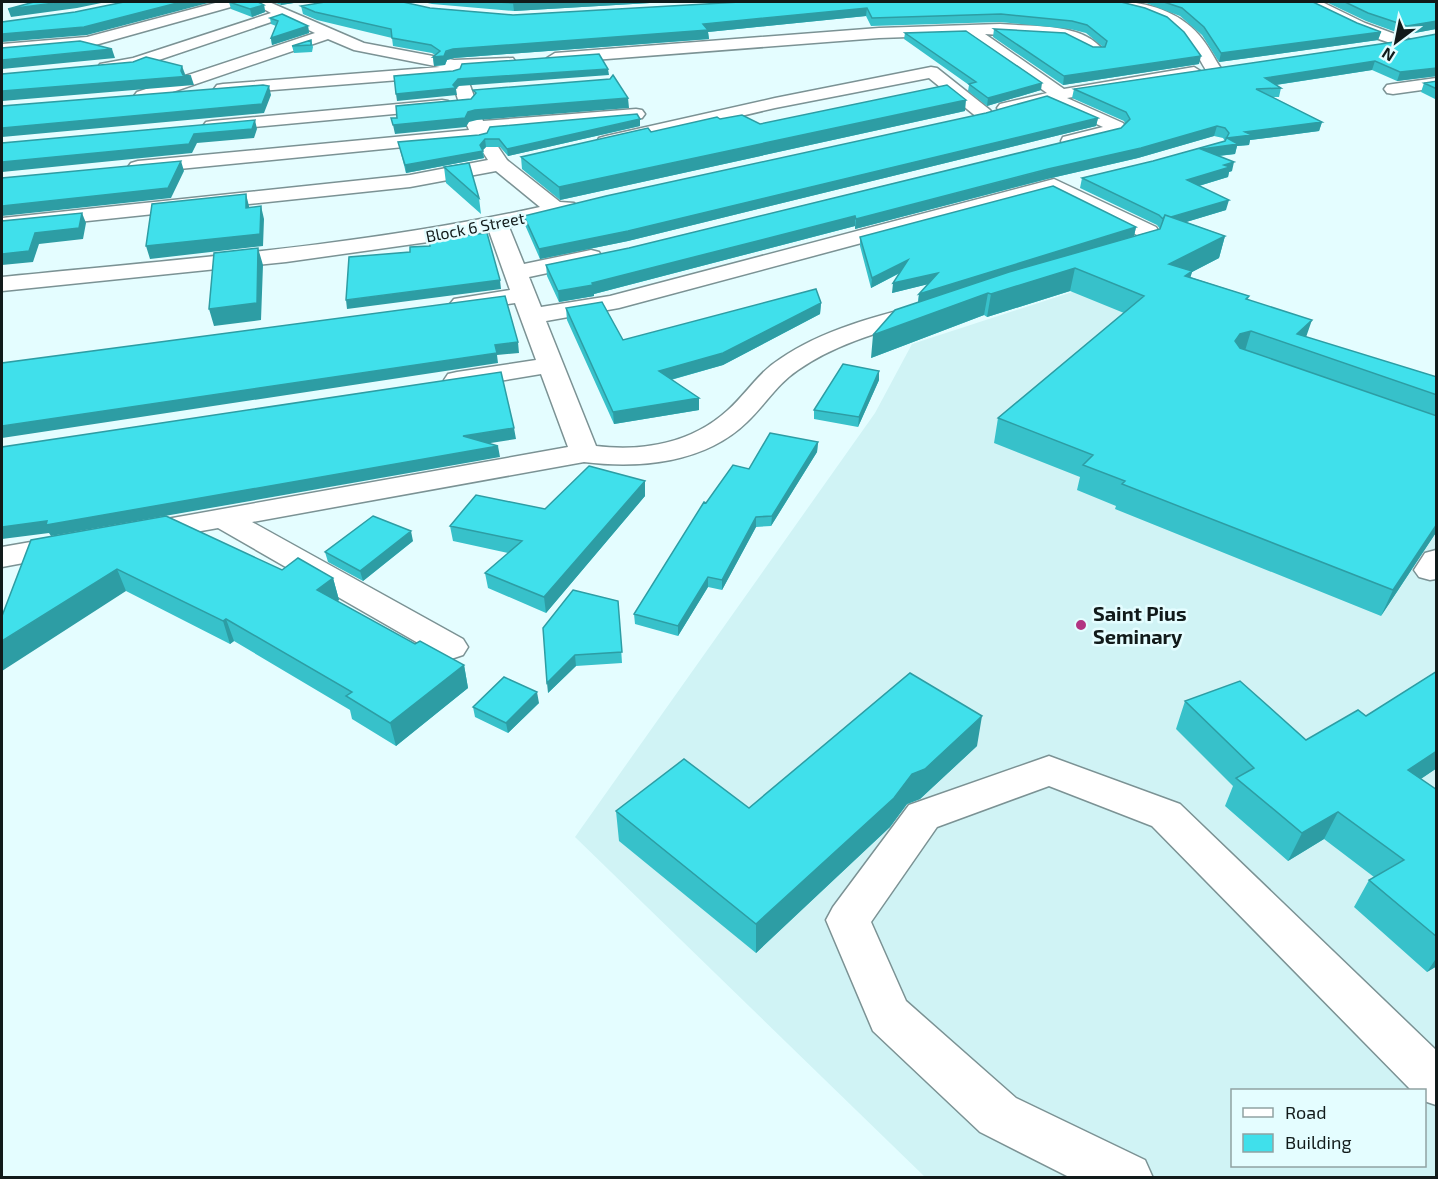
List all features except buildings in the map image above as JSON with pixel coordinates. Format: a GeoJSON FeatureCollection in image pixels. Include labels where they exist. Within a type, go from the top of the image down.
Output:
{"type":"FeatureCollection","features":[{"type":"Feature","properties":{"kind":"street"},"geometry":{"type":"LineString","coordinates":[[2,50],[88,42],[233,2]]}},
{"type":"Feature","properties":{"kind":"street"},"geometry":{"type":"LineString","coordinates":[[258,2],[360,46],[454,68],[469,95],[478,130],[501,165],[556,210]]}},
{"type":"Feature","properties":{"kind":"street"},"geometry":{"type":"LineString","coordinates":[[1117,2],[1158,13],[1180,23],[1192,36],[1214,70]]}},
{"type":"Feature","properties":{"kind":"street"},"geometry":{"type":"LineString","coordinates":[[1312,2],[1360,26],[1405,43]]}},
{"type":"Feature","properties":{"kind":"street"},"geometry":{"type":"LineString","coordinates":[[91,69],[135,63],[303,7]]}},
{"type":"Feature","properties":{"kind":"street"},"geometry":{"type":"LineString","coordinates":[[969,30],[1054,95],[1117,127],[1111,131],[1054,145]]}},
{"type":"Feature","properties":{"kind":"street"},"geometry":{"type":"LineString","coordinates":[[330,33],[137,96],[530,60],[879,33],[1033,30],[1080,38],[1096,51]]}},
{"type":"Feature","properties":{"kind":"street"},"geometry":{"type":"LineString","coordinates":[[879,33],[896,46]]}},
{"type":"Feature","properties":{"kind":"street"},"geometry":{"type":"LineString","coordinates":[[1369,50],[1425,38]]}},
{"type":"Feature","properties":{"kind":"street"},"geometry":{"type":"LineString","coordinates":[[913,60],[984,114]]}},
{"type":"Feature","properties":{"kind":"street"},"geometry":{"type":"LineString","coordinates":[[961,118],[1054,95],[1128,81],[1237,66]]}},
{"type":"Feature","properties":{"kind":"street"},"geometry":{"type":"LineString","coordinates":[[593,145],[775,103],[931,73]]}},
{"type":"Feature","properties":{"kind":"street"},"geometry":{"type":"LineString","coordinates":[[1393,89],[1437,83]]}},
{"type":"Feature","properties":{"kind":"street"},"geometry":{"type":"LineString","coordinates":[[192,128],[469,95]]}},
{"type":"Feature","properties":{"kind":"street"},"geometry":{"type":"LineString","coordinates":[[117,169],[478,130],[775,103]]}},
{"type":"Feature","properties":{"kind":"street"},"geometry":{"type":"LineString","coordinates":[[2,224],[410,181],[525,161]]}},
{"type":"Feature","properties":{"kind":"street"},"geometry":{"type":"LineString","coordinates":[[444,306],[525,295],[611,303],[1054,185],[1088,178]]}},
{"type":"Feature","properties":{"kind":"street"},"geometry":{"type":"LineString","coordinates":[[1054,185],[1148,232],[1146,243],[1089,260]]}},
{"type":"Feature","properties":{"kind":"street","name":"Block 6 Street"},"geometry":{"type":"LineString","coordinates":[[2,284],[401,240],[497,224],[586,202]]}},
{"type":"Feature","properties":{"kind":"street"},"geometry":{"type":"LineString","coordinates":[[497,224],[584,453]]}},
{"type":"Feature","properties":{"kind":"street"},"geometry":{"type":"LineString","coordinates":[[525,295],[608,254]]}},
{"type":"Feature","properties":{"kind":"street"},"geometry":{"type":"LineString","coordinates":[[2,557],[584,453],[610,458],[659,453],[706,440],[738,417],[763,386],[788,364],[821,347],[953,302]]}},
{"type":"Feature","properties":{"kind":"street"},"geometry":{"type":"LineString","coordinates":[[435,383],[551,365]]}},
{"type":"Feature","properties":{"kind":"street"},"geometry":{"type":"LineString","coordinates":[[222,518],[451,647]]}},
{"type":"Feature","properties":{"kind":"street"},"geometry":{"type":"LineString","coordinates":[[1127,1178],[998,1115],[888,1016],[848,920],[923,816],[1049,771],[1166,815],[1437,1082]]}},
{"type":"Feature","properties":{"kind":"shaded area","name":"Saint Pius Seminary"},"geometry":{"type":"Polygon","coordinates":[[[1143,269],[1436,398],[1436,1177],[925,1177],[575,837],[875,413],[912,344],[1143,269]]]}},
{"type":"Feature","properties":{"kind":"place","name":"Saint Pius Seminary"},"geometry":{"type":"Point","coordinates":[1081,625]}}]}
